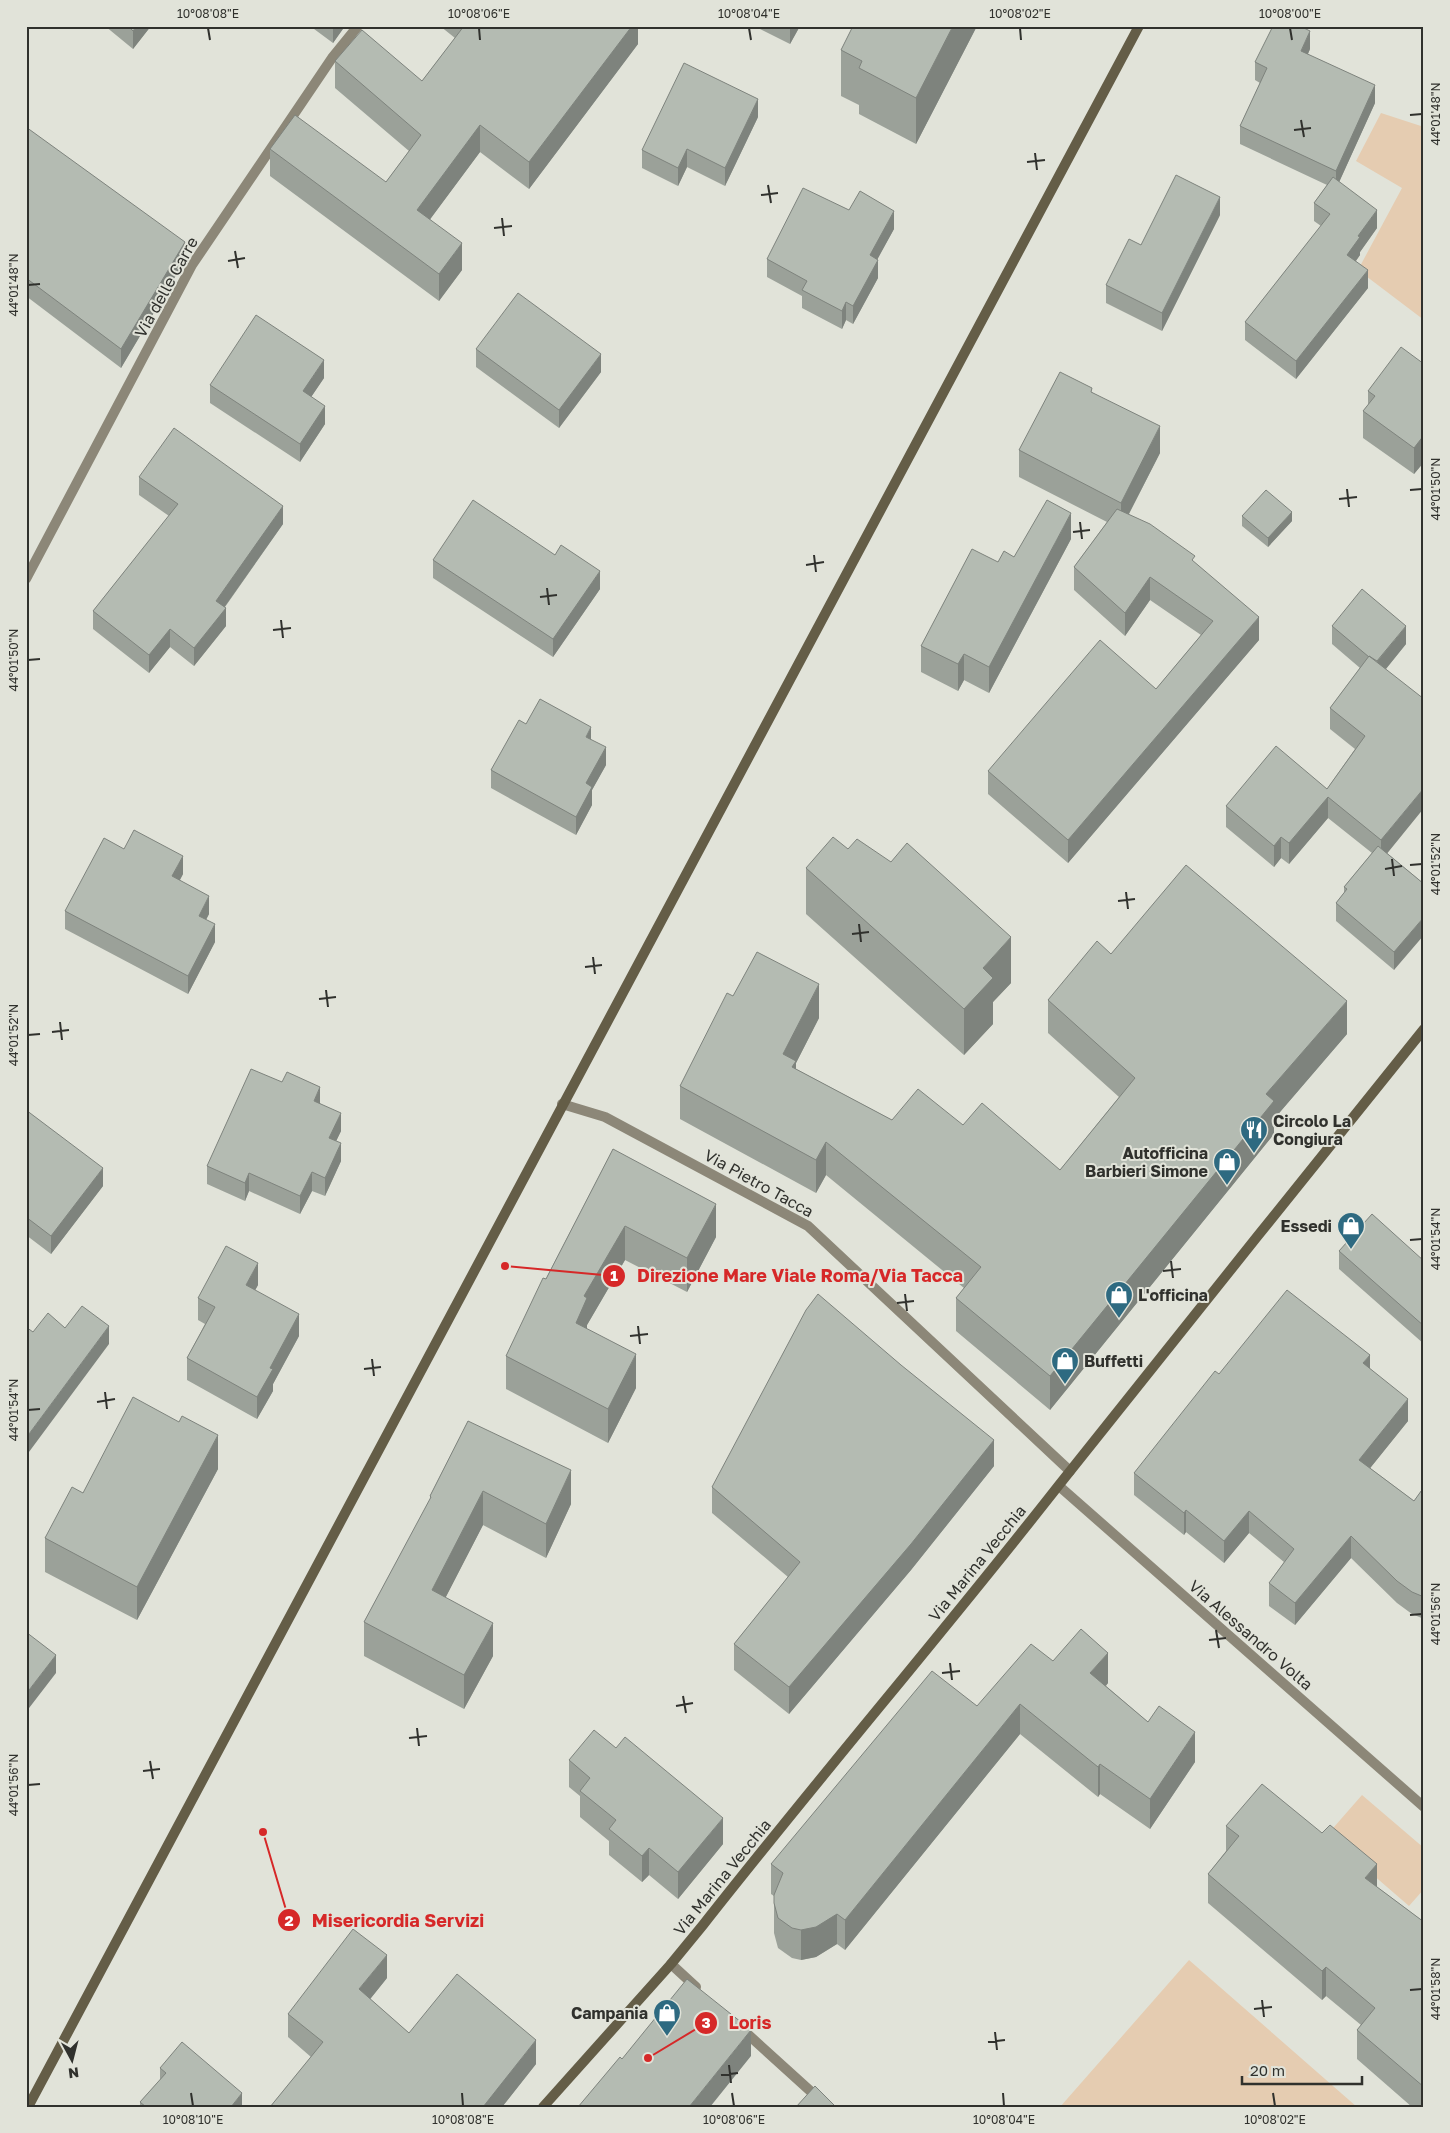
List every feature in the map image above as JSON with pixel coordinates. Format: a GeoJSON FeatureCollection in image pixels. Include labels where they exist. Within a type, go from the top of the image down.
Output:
{"type":"FeatureCollection","features":[{"type":"Feature","properties":{"kind":"main road"},"geometry":{"type":"LineString","coordinates":[[28,2107],[420,1374],[562,1104],[1140,26]]}},
{"type":"Feature","properties":{"kind":"main road","name":"Via Marina Vecchia"},"geometry":{"type":"LineString","coordinates":[[543,2107],[671,1964],[1059,1486],[1424,1029]]}},
{"type":"Feature","properties":{"kind":"street","name":"Via delle Carre"},"geometry":{"type":"LineString","coordinates":[[26,579],[192,265],[332,58],[358,26]]}},
{"type":"Feature","properties":{"kind":"street","name":"Via Pietro Tacca"},"geometry":{"type":"LineString","coordinates":[[562,1104],[606,1117],[808,1226],[1070,1471]]}},
{"type":"Feature","properties":{"kind":"street","name":"Via Alessandro Volta"},"geometry":{"type":"LineString","coordinates":[[1059,1486],[1424,1807]]}},
{"type":"Feature","properties":{"kind":"street"},"geometry":{"type":"LineString","coordinates":[[671,1964],[701,1992]]}},
{"type":"Feature","properties":{"kind":"street"},"geometry":{"type":"LineString","coordinates":[[736,2024],[828,2107]]}},
{"type":"Feature","properties":{"kind":"shaded area"},"geometry":{"type":"Polygon","coordinates":[[[1381,113],[1424,127],[1424,320],[1358,270],[1402,188],[1356,161],[1381,113]]]}},
{"type":"Feature","properties":{"kind":"shaded area"},"geometry":{"type":"Polygon","coordinates":[[[1362,1795],[1424,1848],[1424,1889],[1409,1906],[1327,1835],[1362,1795]]]}},
{"type":"Feature","properties":{"kind":"shaded area"},"geometry":{"type":"Polygon","coordinates":[[[1189,1960],[1357,2107],[1060,2107],[1189,1960]]]}},
{"type":"Feature","properties":{"kind":"building"},"geometry":{"type":"Polygon","coordinates":[[[128,26],[137,26],[133,31],[128,26]]]}},
{"type":"Feature","properties":{"kind":"building"},"geometry":{"type":"Polygon","coordinates":[[[464,26],[632,26],[529,162],[480,125],[417,210],[462,243],[439,274],[270,149],[295,115],[386,182],[421,135],[335,61],[362,30],[422,81],[464,26]]]}},
{"type":"Feature","properties":{"kind":"building"},"geometry":{"type":"Polygon","coordinates":[[[853,26],[953,26],[916,98],[859,68],[862,61],[841,50],[853,26]]]}},
{"type":"Feature","properties":{"kind":"building"},"geometry":{"type":"Polygon","coordinates":[[[1273,26],[1300,26],[1310,31],[1301,51],[1375,85],[1336,171],[1240,126],[1267,68],[1255,62],[1273,26]]]}},
{"type":"Feature","properties":{"kind":"building"},"geometry":{"type":"Polygon","coordinates":[[[684,63],[758,99],[725,168],[687,149],[678,168],[642,150],[684,63]]]}},
{"type":"Feature","properties":{"kind":"building"},"geometry":{"type":"Polygon","coordinates":[[[26,127],[185,242],[121,349],[26,278],[26,127]]]}},
{"type":"Feature","properties":{"kind":"building"},"geometry":{"type":"Polygon","coordinates":[[[1176,175],[1220,197],[1162,313],[1106,285],[1129,239],[1141,245],[1176,175]]]}},
{"type":"Feature","properties":{"kind":"building"},"geometry":{"type":"Polygon","coordinates":[[[1333,177],[1377,210],[1347,255],[1368,270],[1296,361],[1245,322],[1330,214],[1314,203],[1333,177]]]}},
{"type":"Feature","properties":{"kind":"building"},"geometry":{"type":"Polygon","coordinates":[[[803,188],[849,210],[860,191],[894,211],[870,255],[878,260],[853,306],[846,302],[842,311],[802,290],[807,281],[767,259],[803,188]]]}},
{"type":"Feature","properties":{"kind":"building"},"geometry":{"type":"Polygon","coordinates":[[[518,293],[601,354],[559,410],[476,349],[518,293]]]}},
{"type":"Feature","properties":{"kind":"building"},"geometry":{"type":"Polygon","coordinates":[[[256,315],[324,360],[303,391],[325,406],[300,444],[210,385],[256,315]]]}},
{"type":"Feature","properties":{"kind":"building"},"geometry":{"type":"Polygon","coordinates":[[[1401,347],[1424,364],[1424,435],[1414,448],[1363,411],[1375,396],[1368,391],[1401,347]]]}},
{"type":"Feature","properties":{"kind":"building"},"geometry":{"type":"Polygon","coordinates":[[[1060,372],[1092,388],[1091,392],[1160,426],[1121,503],[1019,450],[1060,372]]]}},
{"type":"Feature","properties":{"kind":"building"},"geometry":{"type":"Polygon","coordinates":[[[174,428],[283,506],[216,601],[226,608],[194,648],[170,629],[149,655],[93,611],[178,504],[139,477],[174,428]]]}},
{"type":"Feature","properties":{"kind":"building"},"geometry":{"type":"Polygon","coordinates":[[[1266,490],[1292,512],[1268,538],[1242,516],[1266,490]]]}},
{"type":"Feature","properties":{"kind":"building"},"geometry":{"type":"Polygon","coordinates":[[[473,500],[555,555],[561,545],[600,571],[553,639],[433,560],[473,500]]]}},
{"type":"Feature","properties":{"kind":"building"},"geometry":{"type":"Polygon","coordinates":[[[1047,500],[1071,513],[989,667],[964,654],[958,664],[921,646],[972,549],[998,562],[1004,551],[1014,557],[1047,500]]]}},
{"type":"Feature","properties":{"kind":"building"},"geometry":{"type":"Polygon","coordinates":[[[1117,509],[1150,524],[1195,556],[1192,560],[1259,617],[1068,840],[988,771],[1100,640],[1156,689],[1213,621],[1150,577],[1125,613],[1074,567],[1117,509]]]}},
{"type":"Feature","properties":{"kind":"building"},"geometry":{"type":"Polygon","coordinates":[[[1362,589],[1406,626],[1377,661],[1369,657],[1332,626],[1362,589]]]}},
{"type":"Feature","properties":{"kind":"building"},"geometry":{"type":"Polygon","coordinates":[[[1369,656],[1424,699],[1424,788],[1381,840],[1328,797],[1289,843],[1281,837],[1274,846],[1226,806],[1276,746],[1327,789],[1365,736],[1330,708],[1369,656]]]}},
{"type":"Feature","properties":{"kind":"building"},"geometry":{"type":"Polygon","coordinates":[[[540,699],[591,727],[586,737],[606,747],[586,783],[592,787],[576,817],[491,770],[519,720],[526,724],[540,699]]]}},
{"type":"Feature","properties":{"kind":"building"},"geometry":{"type":"Polygon","coordinates":[[[134,830],[183,856],[172,876],[209,896],[199,916],[215,924],[188,976],[65,911],[104,838],[124,849],[134,830]]]}},
{"type":"Feature","properties":{"kind":"building"},"geometry":{"type":"Polygon","coordinates":[[[833,837],[848,849],[857,839],[891,862],[907,843],[1011,937],[983,968],[993,978],[964,1009],[806,868],[833,837]]]}},
{"type":"Feature","properties":{"kind":"building"},"geometry":{"type":"Polygon","coordinates":[[[1378,846],[1424,884],[1424,917],[1394,952],[1336,903],[1347,889],[1344,887],[1378,846]]]}},
{"type":"Feature","properties":{"kind":"building"},"geometry":{"type":"Polygon","coordinates":[[[1186,865],[1347,1001],[1266,1094],[1274,1101],[1050,1376],[956,1298],[981,1267],[826,1142],[816,1160],[680,1086],[727,993],[733,996],[757,952],[819,984],[783,1054],[796,1061],[792,1067],[892,1120],[918,1089],[963,1125],[982,1103],[1060,1170],[1135,1078],[1048,1000],[1097,941],[1111,954],[1186,865]]]}},
{"type":"Feature","properties":{"kind":"building"},"geometry":{"type":"Polygon","coordinates":[[[251,1069],[282,1082],[287,1072],[320,1087],[314,1101],[341,1113],[329,1138],[341,1143],[325,1178],[312,1172],[300,1196],[249,1173],[245,1183],[207,1166],[251,1069]]]}},
{"type":"Feature","properties":{"kind":"building"},"geometry":{"type":"Polygon","coordinates":[[[26,1110],[103,1168],[51,1236],[26,1217],[26,1110]]]}},
{"type":"Feature","properties":{"kind":"building"},"geometry":{"type":"Polygon","coordinates":[[[613,1149],[716,1204],[687,1258],[625,1226],[584,1296],[587,1298],[576,1323],[636,1354],[608,1409],[506,1356],[543,1278],[546,1279],[613,1149]]]}},
{"type":"Feature","properties":{"kind":"building"},"geometry":{"type":"Polygon","coordinates":[[[1372,1214],[1424,1261],[1424,1326],[1339,1251],[1372,1214]]]}},
{"type":"Feature","properties":{"kind":"building"},"geometry":{"type":"Polygon","coordinates":[[[226,1246],[258,1263],[246,1285],[299,1314],[270,1368],[273,1369],[257,1397],[187,1358],[215,1307],[198,1298],[226,1246]]]}},
{"type":"Feature","properties":{"kind":"building"},"geometry":{"type":"Polygon","coordinates":[[[1287,1290],[1370,1355],[1363,1363],[1408,1399],[1359,1460],[1414,1501],[1424,1487],[1424,1597],[1412,1592],[1397,1581],[1351,1536],[1295,1603],[1269,1583],[1294,1549],[1249,1511],[1224,1541],[1186,1510],[1184,1513],[1134,1473],[1215,1371],[1219,1374],[1287,1290]]]}},
{"type":"Feature","properties":{"kind":"building"},"geometry":{"type":"Polygon","coordinates":[[[818,1294],[901,1365],[994,1440],[911,1544],[789,1687],[734,1644],[800,1562],[712,1487],[806,1310],[818,1294]]]}},
{"type":"Feature","properties":{"kind":"building"},"geometry":{"type":"Polygon","coordinates":[[[82,1306],[109,1326],[26,1438],[26,1327],[33,1332],[48,1313],[65,1328],[82,1306]]]}},
{"type":"Feature","properties":{"kind":"building"},"geometry":{"type":"Polygon","coordinates":[[[133,1397],[179,1422],[182,1416],[218,1435],[137,1587],[45,1538],[72,1487],[83,1493],[133,1397]]]}},
{"type":"Feature","properties":{"kind":"building"},"geometry":{"type":"Polygon","coordinates":[[[468,1421],[571,1470],[546,1524],[483,1491],[432,1590],[493,1623],[464,1675],[364,1622],[431,1497],[468,1421]]]}},
{"type":"Feature","properties":{"kind":"building"},"geometry":{"type":"Polygon","coordinates":[[[1081,1629],[1108,1653],[1090,1673],[1148,1722],[1159,1706],[1195,1732],[1150,1799],[1100,1764],[1098,1767],[1020,1704],[845,1920],[837,1914],[816,1927],[801,1930],[792,1928],[778,1918],[774,1895],[783,1873],[771,1864],[932,1671],[977,1706],[1031,1644],[1053,1661],[1081,1629]]]}},
{"type":"Feature","properties":{"kind":"building"},"geometry":{"type":"Polygon","coordinates":[[[26,1632],[56,1655],[26,1694],[26,1632]]]}},
{"type":"Feature","properties":{"kind":"building"},"geometry":{"type":"Polygon","coordinates":[[[594,1730],[616,1748],[625,1737],[723,1818],[678,1872],[649,1848],[642,1856],[609,1829],[616,1820],[580,1791],[590,1778],[569,1760],[594,1730]]]}},
{"type":"Feature","properties":{"kind":"building"},"geometry":{"type":"Polygon","coordinates":[[[1262,1784],[1322,1833],[1330,1825],[1377,1864],[1365,1878],[1424,1922],[1424,2087],[1357,2030],[1375,2008],[1326,1967],[1322,1971],[1208,1874],[1239,1836],[1226,1826],[1262,1784]]]}},
{"type":"Feature","properties":{"kind":"building"},"geometry":{"type":"Polygon","coordinates":[[[353,1929],[387,1955],[359,1989],[409,2033],[457,1974],[536,2040],[483,2107],[270,2107],[323,2042],[288,2014],[353,1929]]]}},
{"type":"Feature","properties":{"kind":"building"},"geometry":{"type":"Polygon","coordinates":[[[687,1979],[751,2030],[689,2107],[578,2107],[620,2057],[622,2059],[687,1979]]]}},
{"type":"Feature","properties":{"kind":"building"},"geometry":{"type":"Polygon","coordinates":[[[182,2042],[242,2093],[231,2107],[146,2107],[140,2102],[166,2073],[160,2068],[182,2042]]]}},
{"type":"Feature","properties":{"kind":"building"},"geometry":{"type":"Polygon","coordinates":[[[815,2086],[836,2107],[796,2107],[815,2086]]]}},
{"type":"Feature","properties":{"kind":"place","name":"Circolo La Congiura"},"geometry":{"type":"Point","coordinates":[1254,1154]}},
{"type":"Feature","properties":{"kind":"place","name":"Autofficina Barbieri Simone"},"geometry":{"type":"Point","coordinates":[1227,1186]}},
{"type":"Feature","properties":{"kind":"place","name":"Essedi"},"geometry":{"type":"Point","coordinates":[1351,1250]}},
{"type":"Feature","properties":{"kind":"place","name":"Direzione Mare Viale Roma/Via Tacca"},"geometry":{"type":"Point","coordinates":[505,1266]}},
{"type":"Feature","properties":{"kind":"place","name":"L'officina"},"geometry":{"type":"Point","coordinates":[1119,1319]}},
{"type":"Feature","properties":{"kind":"place","name":"Buffetti"},"geometry":{"type":"Point","coordinates":[1065,1385]}},
{"type":"Feature","properties":{"kind":"place","name":"Misericordia Servizi"},"geometry":{"type":"Point","coordinates":[263,1832]}},
{"type":"Feature","properties":{"kind":"place","name":"Campania"},"geometry":{"type":"Point","coordinates":[667,2037]}},
{"type":"Feature","properties":{"kind":"place","name":"Loris"},"geometry":{"type":"Point","coordinates":[648,2058]}}]}
